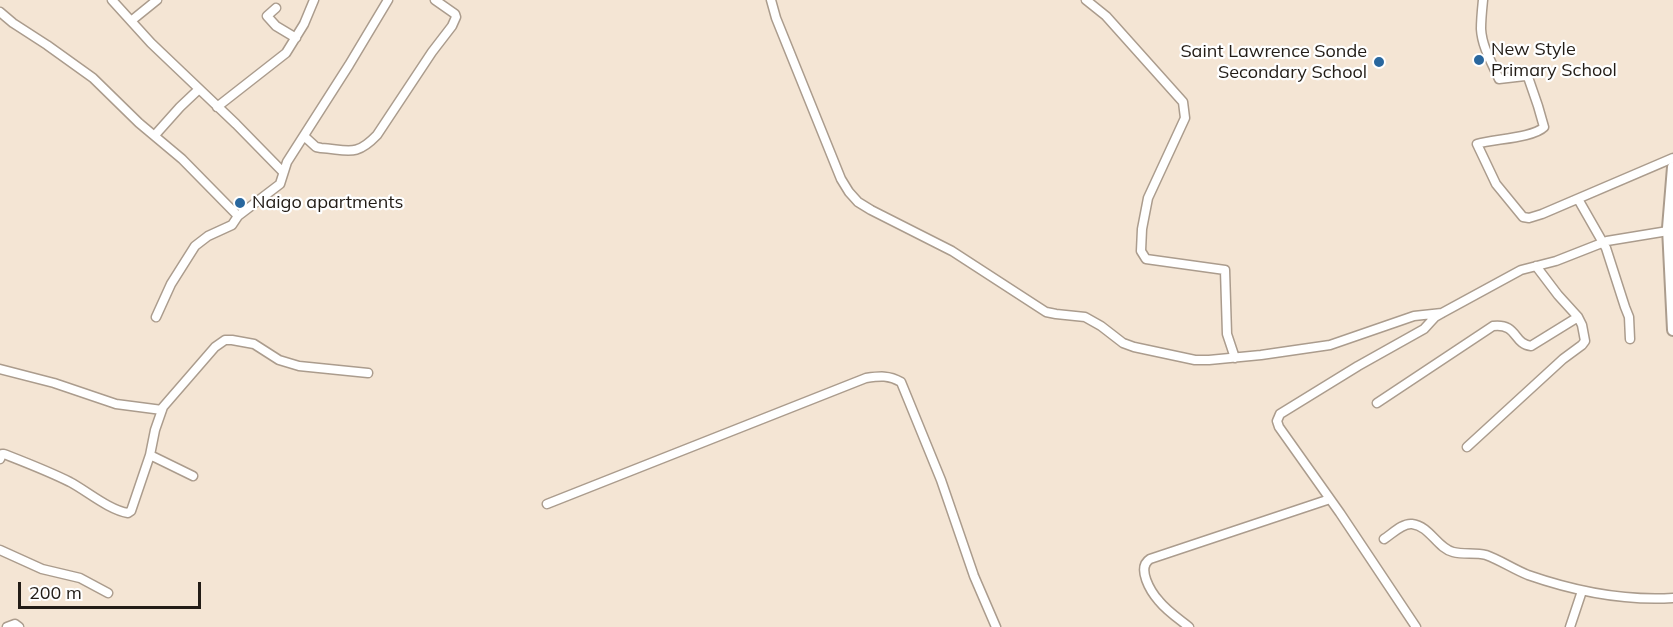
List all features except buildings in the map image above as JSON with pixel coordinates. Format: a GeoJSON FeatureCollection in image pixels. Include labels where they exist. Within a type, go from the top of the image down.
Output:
{"type":"FeatureCollection","features":[{"type":"Feature","properties":{"kind":"main road"},"geometry":{"type":"LineString","coordinates":[[1673,167],[1668,231],[1673,330]]}},
{"type":"Feature","properties":{"kind":"street"},"geometry":{"type":"LineString","coordinates":[[112,0],[151,43],[283,172]]}},
{"type":"Feature","properties":{"kind":"street"},"geometry":{"type":"LineString","coordinates":[[131,21],[158,0]]}},
{"type":"Feature","properties":{"kind":"street"},"geometry":{"type":"LineString","coordinates":[[217,107],[279,60],[296,38],[309,15],[314,0]]}},
{"type":"Feature","properties":{"kind":"street"},"geometry":{"type":"LineString","coordinates":[[156,317],[171,284],[195,246],[208,236],[232,225],[238,216],[280,184],[287,162],[388,0]]}},
{"type":"Feature","properties":{"kind":"street"},"geometry":{"type":"LineString","coordinates":[[304,136],[316,147],[321,148],[358,150],[371,142],[455,21],[455,14],[435,0]]}},
{"type":"Feature","properties":{"kind":"street"},"geometry":{"type":"LineString","coordinates":[[771,0],[776,18],[840,179],[849,192],[858,202],[966,260],[1046,312],[1085,317],[1123,343],[1195,360],[1261,356],[1330,345],[1414,316],[1442,313]]}},
{"type":"Feature","properties":{"kind":"street"},"geometry":{"type":"LineString","coordinates":[[1086,0],[1106,16],[1183,102],[1185,118],[1148,198],[1141,251],[1146,259],[1225,270],[1227,334],[1235,358]]}},
{"type":"Feature","properties":{"kind":"street"},"geometry":{"type":"LineString","coordinates":[[1483,0],[1482,38],[1499,79],[1528,77],[1544,127],[1525,135],[1477,144],[1493,180],[1526,218],[1542,214],[1673,158]]}},
{"type":"Feature","properties":{"kind":"street"},"geometry":{"type":"LineString","coordinates":[[276,8],[267,16],[276,26],[296,38]]}},
{"type":"Feature","properties":{"kind":"street"},"geometry":{"type":"LineString","coordinates":[[0,12],[93,78],[139,123],[182,159],[238,216]]}},
{"type":"Feature","properties":{"kind":"street"},"geometry":{"type":"LineString","coordinates":[[155,135],[198,90]]}},
{"type":"Feature","properties":{"kind":"street"},"geometry":{"type":"LineString","coordinates":[[1578,199],[1606,248],[1629,318],[1630,339]]}},
{"type":"Feature","properties":{"kind":"street"},"geometry":{"type":"LineString","coordinates":[[1416,627],[1279,427],[1278,417],[1358,366],[1424,329],[1435,317],[1521,270],[1556,261],[1602,242],[1668,231]]}},
{"type":"Feature","properties":{"kind":"street"},"geometry":{"type":"LineString","coordinates":[[1467,447],[1584,341],[1582,325],[1578,317],[1536,266]]}},
{"type":"Feature","properties":{"kind":"street"},"geometry":{"type":"LineString","coordinates":[[1377,403],[1493,326],[1509,328],[1525,345],[1531,346],[1578,317]]}},
{"type":"Feature","properties":{"kind":"street"},"geometry":{"type":"LineString","coordinates":[[0,459],[4,454],[39,467],[126,513],[131,511],[150,456],[162,410],[215,347],[225,340],[254,344],[279,360],[299,366],[368,373]]}},
{"type":"Feature","properties":{"kind":"street"},"geometry":{"type":"LineString","coordinates":[[0,369],[54,383],[116,404],[162,410]]}},
{"type":"Feature","properties":{"kind":"street"},"geometry":{"type":"LineString","coordinates":[[547,504],[866,378],[891,377],[901,382],[941,480],[974,576],[996,627]]}},
{"type":"Feature","properties":{"kind":"street"},"geometry":{"type":"LineString","coordinates":[[150,456],[194,476]]}},
{"type":"Feature","properties":{"kind":"street"},"geometry":{"type":"LineString","coordinates":[[1189,627],[1160,603],[1152,592],[1145,575],[1146,561],[1330,499]]}},
{"type":"Feature","properties":{"kind":"street"},"geometry":{"type":"LineString","coordinates":[[1384,539],[1405,525],[1414,525],[1425,530],[1449,550],[1483,554],[1552,584],[1582,591],[1631,597],[1673,598]]}},
{"type":"Feature","properties":{"kind":"street"},"geometry":{"type":"LineString","coordinates":[[0,550],[42,569],[80,578],[108,593]]}},
{"type":"Feature","properties":{"kind":"street"},"geometry":{"type":"LineString","coordinates":[[1570,627],[1582,591]]}},
{"type":"Feature","properties":{"kind":"street"},"geometry":{"type":"LineString","coordinates":[[7,627],[15,624],[19,627]]}},
{"type":"Feature","properties":{"kind":"place","name":"New Style Primary School"},"geometry":{"type":"Point","coordinates":[1479,60]}},
{"type":"Feature","properties":{"kind":"place","name":"Saint Lawrence Sonde Secondary School"},"geometry":{"type":"Point","coordinates":[1379,62]}},
{"type":"Feature","properties":{"kind":"place","name":"Naigo apartments"},"geometry":{"type":"Point","coordinates":[240,203]}}]}
